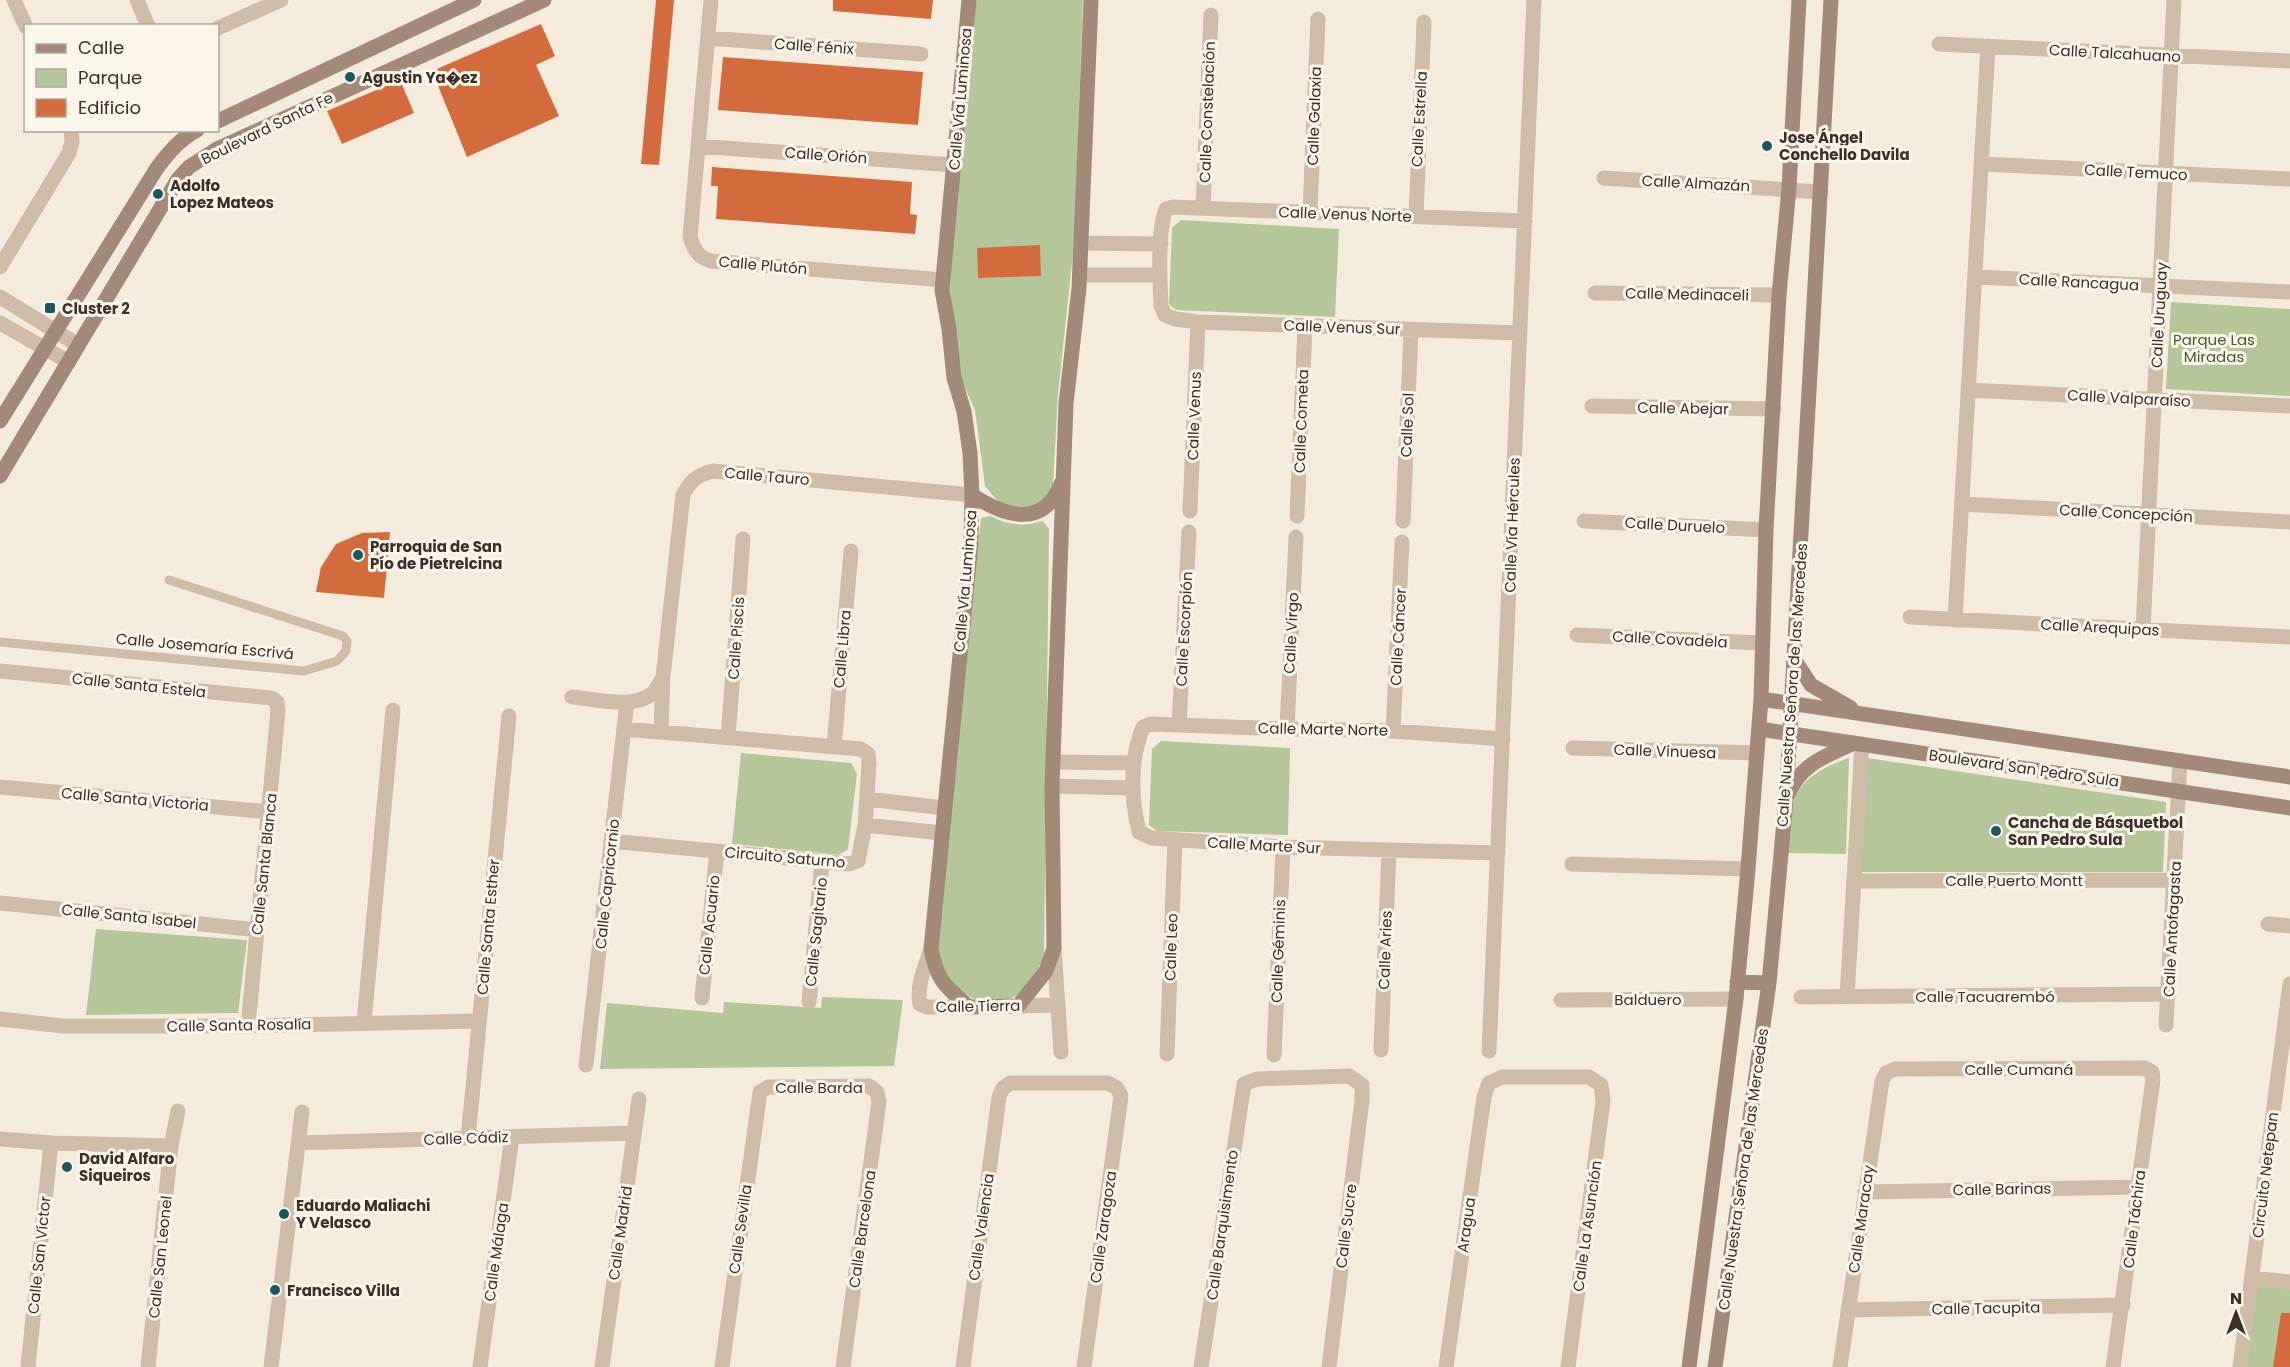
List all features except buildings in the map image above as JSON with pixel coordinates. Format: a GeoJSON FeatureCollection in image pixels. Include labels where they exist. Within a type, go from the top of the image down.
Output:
{"type":"FeatureCollection","features":[{"type":"Feature","properties":{"kind":"street"},"geometry":{"type":"LineString","coordinates":[[14,0],[25,24]]}},
{"type":"Feature","properties":{"kind":"street"},"geometry":{"type":"LineString","coordinates":[[137,0],[147,24]]}},
{"type":"Feature","properties":{"kind":"street","name":"Boulevard Santa Fe"},"geometry":{"type":"LineString","coordinates":[[219,121],[474,0]]}},
{"type":"Feature","properties":{"kind":"street","name":"Boulevard Santa Fe"},"geometry":{"type":"LineString","coordinates":[[0,476],[178,180],[189,167],[217,149],[544,0]]}},
{"type":"Feature","properties":{"kind":"street","name":"Calle Plutón"},"geometry":{"type":"LineString","coordinates":[[711,0],[690,237],[694,249],[701,258],[725,262],[944,280]]}},
{"type":"Feature","properties":{"kind":"street","name":"Calle Vía Luminosa"},"geometry":{"type":"LineString","coordinates":[[969,0],[942,290],[954,378],[964,411],[970,453],[971,544],[931,950],[936,972],[948,988],[969,1006]]}},
{"type":"Feature","properties":{"kind":"street"},"geometry":{"type":"LineString","coordinates":[[1061,1052],[1054,948],[1053,786],[1066,404],[1080,275],[1091,0]]}},
{"type":"Feature","properties":{"kind":"street","name":"Calle Vía Hércules"},"geometry":{"type":"LineString","coordinates":[[1489,1051],[1534,0]]}},
{"type":"Feature","properties":{"kind":"street","name":"Calle Nuestra Señora de las Mercedes"},"geometry":{"type":"LineString","coordinates":[[1689,1367],[1736,999],[1748,869],[1761,699],[1779,295],[1789,188],[1800,0]]}},
{"type":"Feature","properties":{"kind":"street","name":"Calle Uruguay"},"geometry":{"type":"LineString","coordinates":[[2143,629],[2174,0]]}},
{"type":"Feature","properties":{"kind":"street"},"geometry":{"type":"LineString","coordinates":[[219,28],[271,2]]}},
{"type":"Feature","properties":{"kind":"street","name":"Calle Nuestra Señora de las Mercedes"},"geometry":{"type":"LineString","coordinates":[[1715,1367],[1769,983],[1786,800],[1833,2]]}},
{"type":"Feature","properties":{"kind":"street","name":"Calle Constelación"},"geometry":{"type":"LineString","coordinates":[[1203,208],[1211,15]]}},
{"type":"Feature","properties":{"kind":"street","name":"Calle Galaxia"},"geometry":{"type":"LineString","coordinates":[[1310,212],[1318,19]]}},
{"type":"Feature","properties":{"kind":"street","name":"Calle Estrella"},"geometry":{"type":"LineString","coordinates":[[1416,216],[1424,22]]}},
{"type":"Feature","properties":{"kind":"street","name":"Calle Fénix"},"geometry":{"type":"LineString","coordinates":[[708,38],[921,54]]}},
{"type":"Feature","properties":{"kind":"street","name":"Calle Talcahuano"},"geometry":{"type":"LineString","coordinates":[[1939,44],[2290,61]]}},
{"type":"Feature","properties":{"kind":"street"},"geometry":{"type":"LineString","coordinates":[[1955,620],[1988,46]]}},
{"type":"Feature","properties":{"kind":"street","name":"Boulevard Santa Fe"},"geometry":{"type":"LineString","coordinates":[[0,421],[157,168],[178,143],[194,132]]}},
{"type":"Feature","properties":{"kind":"street"},"geometry":{"type":"LineString","coordinates":[[1,262],[69,153],[71,136]]}},
{"type":"Feature","properties":{"kind":"street","name":"Calle Orión"},"geometry":{"type":"LineString","coordinates":[[698,146],[954,165]]}},
{"type":"Feature","properties":{"kind":"street","name":"Calle Temuco"},"geometry":{"type":"LineString","coordinates":[[1982,164],[2290,179]]}},
{"type":"Feature","properties":{"kind":"street","name":"Calle Almazán"},"geometry":{"type":"LineString","coordinates":[[1604,178],[1789,188],[1821,192]]}},
{"type":"Feature","properties":{"kind":"street","name":"Calle Venus Norte"},"geometry":{"type":"LineString","coordinates":[[1161,244],[1163,215],[1166,209],[1173,207],[1524,220]]}},
{"type":"Feature","properties":{"kind":"street"},"geometry":{"type":"LineString","coordinates":[[1080,275],[1160,275],[1161,244],[1081,243]]}},
{"type":"Feature","properties":{"kind":"street","name":"Calle Venus Sur"},"geometry":{"type":"LineString","coordinates":[[1160,275],[1161,306],[1165,315],[1175,319],[1198,322],[1520,333]]}},
{"type":"Feature","properties":{"kind":"street","name":"Calle Rancagua"},"geometry":{"type":"LineString","coordinates":[[1975,277],[2290,292]]}},
{"type":"Feature","properties":{"kind":"street","name":"Calle Medinaceli"},"geometry":{"type":"LineString","coordinates":[[1595,293],[1779,295]]}},
{"type":"Feature","properties":{"kind":"street"},"geometry":{"type":"LineString","coordinates":[[0,297],[78,345]]}},
{"type":"Feature","properties":{"kind":"street","name":"Calle Venus"},"geometry":{"type":"LineString","coordinates":[[1190,511],[1198,322]]}},
{"type":"Feature","properties":{"kind":"street"},"geometry":{"type":"LineString","coordinates":[[0,324],[69,362]]}},
{"type":"Feature","properties":{"kind":"street","name":"Calle Cometa"},"geometry":{"type":"LineString","coordinates":[[1297,516],[1305,326]]}},
{"type":"Feature","properties":{"kind":"street","name":"Calle Sol"},"geometry":{"type":"LineString","coordinates":[[1403,521],[1411,329]]}},
{"type":"Feature","properties":{"kind":"street","name":"Calle Valparaíso"},"geometry":{"type":"LineString","coordinates":[[1969,390],[2290,406]]}},
{"type":"Feature","properties":{"kind":"street","name":"Calle Abejar"},"geometry":{"type":"LineString","coordinates":[[1592,406],[1774,410]]}},
{"type":"Feature","properties":{"kind":"street","name":"Calle Tauro"},"geometry":{"type":"LineString","coordinates":[[661,732],[663,677],[683,495],[689,484],[699,475],[713,471],[972,495]]}},
{"type":"Feature","properties":{"kind":"street"},"geometry":{"type":"LineString","coordinates":[[972,495],[1004,513],[1017,515],[1036,513],[1049,505],[1058,493],[1064,478]]}},
{"type":"Feature","properties":{"kind":"street","name":"Calle Concepción"},"geometry":{"type":"LineString","coordinates":[[1962,504],[2290,522]]}},
{"type":"Feature","properties":{"kind":"street","name":"Calle Duruelo"},"geometry":{"type":"LineString","coordinates":[[1584,521],[1767,530]]}},
{"type":"Feature","properties":{"kind":"street","name":"Calle Escorpión"},"geometry":{"type":"LineString","coordinates":[[1179,725],[1189,532]]}},
{"type":"Feature","properties":{"kind":"street","name":"Calle Virgo"},"geometry":{"type":"LineString","coordinates":[[1287,729],[1296,537]]}},
{"type":"Feature","properties":{"kind":"street","name":"Calle Piscis"},"geometry":{"type":"LineString","coordinates":[[728,738],[743,539]]}},
{"type":"Feature","properties":{"kind":"street","name":"Calle Cáncer"},"geometry":{"type":"LineString","coordinates":[[1393,731],[1402,542]]}},
{"type":"Feature","properties":{"kind":"street","name":"Calle Libra"},"geometry":{"type":"LineString","coordinates":[[834,747],[851,551]]}},
{"type":"Feature","properties":{"kind":"street","name":"Calle Arequipas"},"geometry":{"type":"LineString","coordinates":[[1910,617],[2290,637]]}},
{"type":"Feature","properties":{"kind":"street","name":"Calle Covadela"},"geometry":{"type":"LineString","coordinates":[[1577,635],[1762,643]]}},
{"type":"Feature","properties":{"kind":"street"},"geometry":{"type":"LineString","coordinates":[[1794,658],[1811,685],[1858,713]]}},
{"type":"Feature","properties":{"kind":"street","name":"Calle Santa Estela"},"geometry":{"type":"LineString","coordinates":[[0,671],[271,698],[277,702]]}},
{"type":"Feature","properties":{"kind":"street"},"geometry":{"type":"LineString","coordinates":[[572,698],[627,702],[643,699],[654,692],[663,677]]}},
{"type":"Feature","properties":{"kind":"street","name":"Boulevard San Pedro Sula"},"geometry":{"type":"LineString","coordinates":[[1761,699],[2290,777]]}},
{"type":"Feature","properties":{"kind":"street","name":"Calle Santa Blanca"},"geometry":{"type":"LineString","coordinates":[[248,1026],[270,812],[279,711],[277,702]]}},
{"type":"Feature","properties":{"kind":"street","name":"Calle Capricornio"},"geometry":{"type":"LineString","coordinates":[[586,1065],[627,702]]}},
{"type":"Feature","properties":{"kind":"street"},"geometry":{"type":"LineString","coordinates":[[363,1023],[393,710]]}},
{"type":"Feature","properties":{"kind":"street","name":"Calle Santa Esther"},"geometry":{"type":"LineString","coordinates":[[468,1138],[508,716]]}},
{"type":"Feature","properties":{"kind":"street","name":"Calle Marte Norte"},"geometry":{"type":"LineString","coordinates":[[1143,727],[1151,724],[1393,731],[1503,739]]}},
{"type":"Feature","properties":{"kind":"street","name":"Calle Marte Sur"},"geometry":{"type":"LineString","coordinates":[[1143,727],[1134,763],[1133,788],[1140,832],[1151,838],[1282,847],[1498,853]]}},
{"type":"Feature","properties":{"kind":"street","name":"Circuito Saturno"},"geometry":{"type":"LineString","coordinates":[[611,841],[849,864],[858,861],[865,825],[868,754],[861,749],[624,729]]}},
{"type":"Feature","properties":{"kind":"street","name":"Boulevard San Pedro Sula"},"geometry":{"type":"LineString","coordinates":[[1759,729],[2290,808]]}},
{"type":"Feature","properties":{"kind":"street"},"geometry":{"type":"LineString","coordinates":[[1786,800],[1792,784],[1802,771],[1824,755],[1858,743],[1854,881],[1847,997]]}},
{"type":"Feature","properties":{"kind":"street","name":"Calle Vinuesa"},"geometry":{"type":"LineString","coordinates":[[1573,748],[1757,753]]}},
{"type":"Feature","properties":{"kind":"street","name":"Calle Antofagasta"},"geometry":{"type":"LineString","coordinates":[[2166,1025],[2180,760]]}},
{"type":"Feature","properties":{"kind":"street"},"geometry":{"type":"LineString","coordinates":[[1054,762],[1134,763]]}},
{"type":"Feature","properties":{"kind":"street"},"geometry":{"type":"LineString","coordinates":[[1053,786],[1133,788]]}},
{"type":"Feature","properties":{"kind":"street","name":"Calle Santa Victoria"},"geometry":{"type":"LineString","coordinates":[[0,787],[270,812]]}},
{"type":"Feature","properties":{"kind":"street"},"geometry":{"type":"LineString","coordinates":[[867,799],[944,808]]}},
{"type":"Feature","properties":{"kind":"street"},"geometry":{"type":"LineString","coordinates":[[865,825],[942,833]]}},
{"type":"Feature","properties":{"kind":"street","name":"Calle Leo"},"geometry":{"type":"LineString","coordinates":[[1167,1054],[1175,840]]}},
{"type":"Feature","properties":{"kind":"street","name":"Calle Géminis"},"geometry":{"type":"LineString","coordinates":[[1274,1054],[1282,847]]}},
{"type":"Feature","properties":{"kind":"street","name":"Calle Aries"},"geometry":{"type":"LineString","coordinates":[[1382,1050],[1389,850]]}},
{"type":"Feature","properties":{"kind":"street","name":"Calle Acuario"},"geometry":{"type":"LineString","coordinates":[[702,998],[717,851]]}},
{"type":"Feature","properties":{"kind":"street","name":"Calle Sagitario"},"geometry":{"type":"LineString","coordinates":[[809,1002],[822,862]]}},
{"type":"Feature","properties":{"kind":"street"},"geometry":{"type":"LineString","coordinates":[[1572,864],[1748,869]]}},
{"type":"Feature","properties":{"kind":"street","name":"Calle Puerto Montt"},"geometry":{"type":"LineString","coordinates":[[1854,881],[2174,880]]}},
{"type":"Feature","properties":{"kind":"street","name":"Calle Santa Isabel"},"geometry":{"type":"LineString","coordinates":[[0,903],[258,930]]}},
{"type":"Feature","properties":{"kind":"street"},"geometry":{"type":"LineString","coordinates":[[2268,924],[2290,926]]}},
{"type":"Feature","properties":{"kind":"street"},"geometry":{"type":"LineString","coordinates":[[1017,1006],[1046,971],[1054,948]]}},
{"type":"Feature","properties":{"kind":"street","name":"Calle Tierra"},"geometry":{"type":"LineString","coordinates":[[931,950],[918,995],[920,1004],[927,1007],[1057,1005]]}},
{"type":"Feature","properties":{"kind":"street"},"geometry":{"type":"LineString","coordinates":[[1737,982],[1769,983]]}},
{"type":"Feature","properties":{"kind":"street","name":"Circuito Netepan"},"geometry":{"type":"LineString","coordinates":[[2240,1367],[2290,984]]}},
{"type":"Feature","properties":{"kind":"street","name":"Calle Tacuarembó"},"geometry":{"type":"LineString","coordinates":[[1801,998],[2169,994]]}},
{"type":"Feature","properties":{"kind":"street","name":"Balduero"},"geometry":{"type":"LineString","coordinates":[[1561,1000],[1736,999]]}},
{"type":"Feature","properties":{"kind":"street","name":"Calle Santa Rosalía"},"geometry":{"type":"LineString","coordinates":[[0,1019],[63,1026],[248,1026],[479,1021]]}},
{"type":"Feature","properties":{"kind":"street","name":"Calle Cumaná"},"geometry":{"type":"LineString","coordinates":[[1886,1073],[1895,1069],[2109,1068],[2144,1068],[2152,1072]]}},
{"type":"Feature","properties":{"kind":"street","name":"Calle Táchira"},"geometry":{"type":"LineString","coordinates":[[2114,1367],[2154,1080],[2152,1072]]}},
{"type":"Feature","properties":{"kind":"street","name":"Calle Maracay"},"geometry":{"type":"LineString","coordinates":[[1840,1367],[1882,1081],[1886,1073]]}},
{"type":"Feature","properties":{"kind":"street","name":"Calle Barquisimento"},"geometry":{"type":"LineString","coordinates":[[1201,1367],[1244,1084],[1257,1079],[1349,1076],[1362,1085]]}},
{"type":"Feature","properties":{"kind":"street","name":"Aragua"},"geometry":{"type":"LineString","coordinates":[[1446,1367],[1484,1097],[1489,1083],[1502,1077],[1589,1077],[1601,1085]]}},
{"type":"Feature","properties":{"kind":"street","name":"Calle Valencia"},"geometry":{"type":"LineString","coordinates":[[963,1367],[999,1097],[1003,1088],[1010,1083],[1108,1083],[1117,1088]]}},
{"type":"Feature","properties":{"kind":"street","name":"Calle Sucre"},"geometry":{"type":"LineString","coordinates":[[1329,1367],[1362,1085]]}},
{"type":"Feature","properties":{"kind":"street","name":"Calle La Asunción"},"geometry":{"type":"LineString","coordinates":[[1568,1367],[1603,1101],[1601,1085]]}},
{"type":"Feature","properties":{"kind":"street","name":"Calle Barda"},"geometry":{"type":"LineString","coordinates":[[760,1092],[768,1087],[868,1086],[877,1092]]}},
{"type":"Feature","properties":{"kind":"street","name":"Calle Zaragoza"},"geometry":{"type":"LineString","coordinates":[[1084,1367],[1121,1096],[1117,1088]]}},
{"type":"Feature","properties":{"kind":"street","name":"Calle Sevilla"},"geometry":{"type":"LineString","coordinates":[[722,1367],[760,1092]]}},
{"type":"Feature","properties":{"kind":"street","name":"Calle Barcelona"},"geometry":{"type":"LineString","coordinates":[[843,1367],[879,1102],[877,1092]]}},
{"type":"Feature","properties":{"kind":"street","name":"Calle Madrid"},"geometry":{"type":"LineString","coordinates":[[602,1367],[639,1099]]}},
{"type":"Feature","properties":{"kind":"street","name":"Calle San Leonel"},"geometry":{"type":"LineString","coordinates":[[148,1367],[171,1146],[178,1111]]}},
{"type":"Feature","properties":{"kind":"street"},"geometry":{"type":"LineString","coordinates":[[271,1367],[302,1112]]}},
{"type":"Feature","properties":{"kind":"street","name":"Calle Cádiz"},"geometry":{"type":"LineString","coordinates":[[298,1143],[634,1133]]}},
{"type":"Feature","properties":{"kind":"street","name":"Calle Málaga"},"geometry":{"type":"LineString","coordinates":[[480,1367],[512,1137]]}},
{"type":"Feature","properties":{"kind":"street"},"geometry":{"type":"LineString","coordinates":[[0,1139],[51,1143],[171,1146]]}},
{"type":"Feature","properties":{"kind":"street","name":"Calle San Víctor"},"geometry":{"type":"LineString","coordinates":[[28,1367],[51,1143]]}},
{"type":"Feature","properties":{"kind":"street","name":"Calle Barinas"},"geometry":{"type":"LineString","coordinates":[[1865,1192],[2138,1187]]}},
{"type":"Feature","properties":{"kind":"street"},"geometry":{"type":"LineString","coordinates":[[2252,1278],[2290,1282]]}},
{"type":"Feature","properties":{"kind":"street","name":"Calle Tacupita"},"geometry":{"type":"LineString","coordinates":[[1848,1310],[2123,1305]]}},
{"type":"Feature","properties":{"kind":"lane","name":"Calle Josemaría Escrivá"},"geometry":{"type":"LineString","coordinates":[[0,642],[303,671],[337,661],[346,651],[347,641],[343,636],[169,580]]}},
{"type":"Feature","properties":{"kind":"green space"},"geometry":{"type":"Polygon","coordinates":[[[973,0],[1083,0],[1074,244],[1058,394],[1053,485],[1047,499],[1027,510],[1000,504],[985,486],[975,410],[957,370],[950,290],[951,240],[973,0]]]}},
{"type":"Feature","properties":{"kind":"green space"},"geometry":{"type":"Polygon","coordinates":[[[1181,220],[1339,229],[1335,317],[1176,310],[1169,304],[1172,228],[1181,220]]]}},
{"type":"Feature","properties":{"kind":"green space","name":"Parque Las Miradas"},"geometry":{"type":"Polygon","coordinates":[[[2171,302],[2290,309],[2290,396],[2166,389],[2171,302]]]}},
{"type":"Feature","properties":{"kind":"green space"},"geometry":{"type":"Polygon","coordinates":[[[990,516],[1016,524],[1043,521],[1049,529],[1044,957],[1033,978],[1022,991],[1012,998],[995,1002],[964,994],[950,979],[937,950],[981,518],[990,516]]]}},
{"type":"Feature","properties":{"kind":"green space"},"geometry":{"type":"Polygon","coordinates":[[[1161,741],[1290,748],[1288,835],[1157,831],[1149,825],[1152,749],[1161,741]]]}},
{"type":"Feature","properties":{"kind":"green space"},"geometry":{"type":"Polygon","coordinates":[[[741,753],[851,763],[857,774],[848,849],[839,855],[732,844],[741,753]]]}},
{"type":"Feature","properties":{"kind":"green space"},"geometry":{"type":"Polygon","coordinates":[[[1849,758],[1846,854],[1786,853],[1790,818],[1798,792],[1805,782],[1816,774],[1849,758]]]}},
{"type":"Feature","properties":{"kind":"green space"},"geometry":{"type":"Polygon","coordinates":[[[1867,758],[2166,802],[2163,872],[1861,872],[1867,758]]]}},
{"type":"Feature","properties":{"kind":"green space"},"geometry":{"type":"Polygon","coordinates":[[[96,929],[247,940],[238,1013],[86,1015],[96,929]]]}},
{"type":"Feature","properties":{"kind":"green space"},"geometry":{"type":"Polygon","coordinates":[[[822,997],[903,1000],[894,1066],[600,1069],[607,1003],[723,1013],[724,1002],[821,1008],[822,997]]]}},
{"type":"Feature","properties":{"kind":"green space"},"geometry":{"type":"Polygon","coordinates":[[[2253,1284],[2290,1289],[2290,1367],[2242,1367],[2253,1284]]]}},
{"type":"Feature","properties":{"kind":"place","name":"Agustin Ya�ez"},"geometry":{"type":"Point","coordinates":[350,77]}},
{"type":"Feature","properties":{"kind":"place","name":"Jose Ángel Conchello Davila"},"geometry":{"type":"Point","coordinates":[1767,146]}},
{"type":"Feature","properties":{"kind":"place","name":"Adolfo Lopez Mateos"},"geometry":{"type":"Point","coordinates":[158,194]}},
{"type":"Feature","properties":{"kind":"place","name":"Cluster 2"},"geometry":{"type":"Point","coordinates":[50,308]}},
{"type":"Feature","properties":{"kind":"place","name":"Parroquia de San Pío de Pietrelcina"},"geometry":{"type":"Point","coordinates":[358,555]}},
{"type":"Feature","properties":{"kind":"place","name":"Cancha de Básquetbol San Pedro Sula"},"geometry":{"type":"Point","coordinates":[1996,831]}},
{"type":"Feature","properties":{"kind":"place","name":"David Alfaro Siqueiros"},"geometry":{"type":"Point","coordinates":[67,1167]}},
{"type":"Feature","properties":{"kind":"place","name":"Eduardo Maliachi Y Velasco"},"geometry":{"type":"Point","coordinates":[284,1214]}},
{"type":"Feature","properties":{"kind":"place","name":"Francisco Villa"},"geometry":{"type":"Point","coordinates":[275,1290]}}]}
